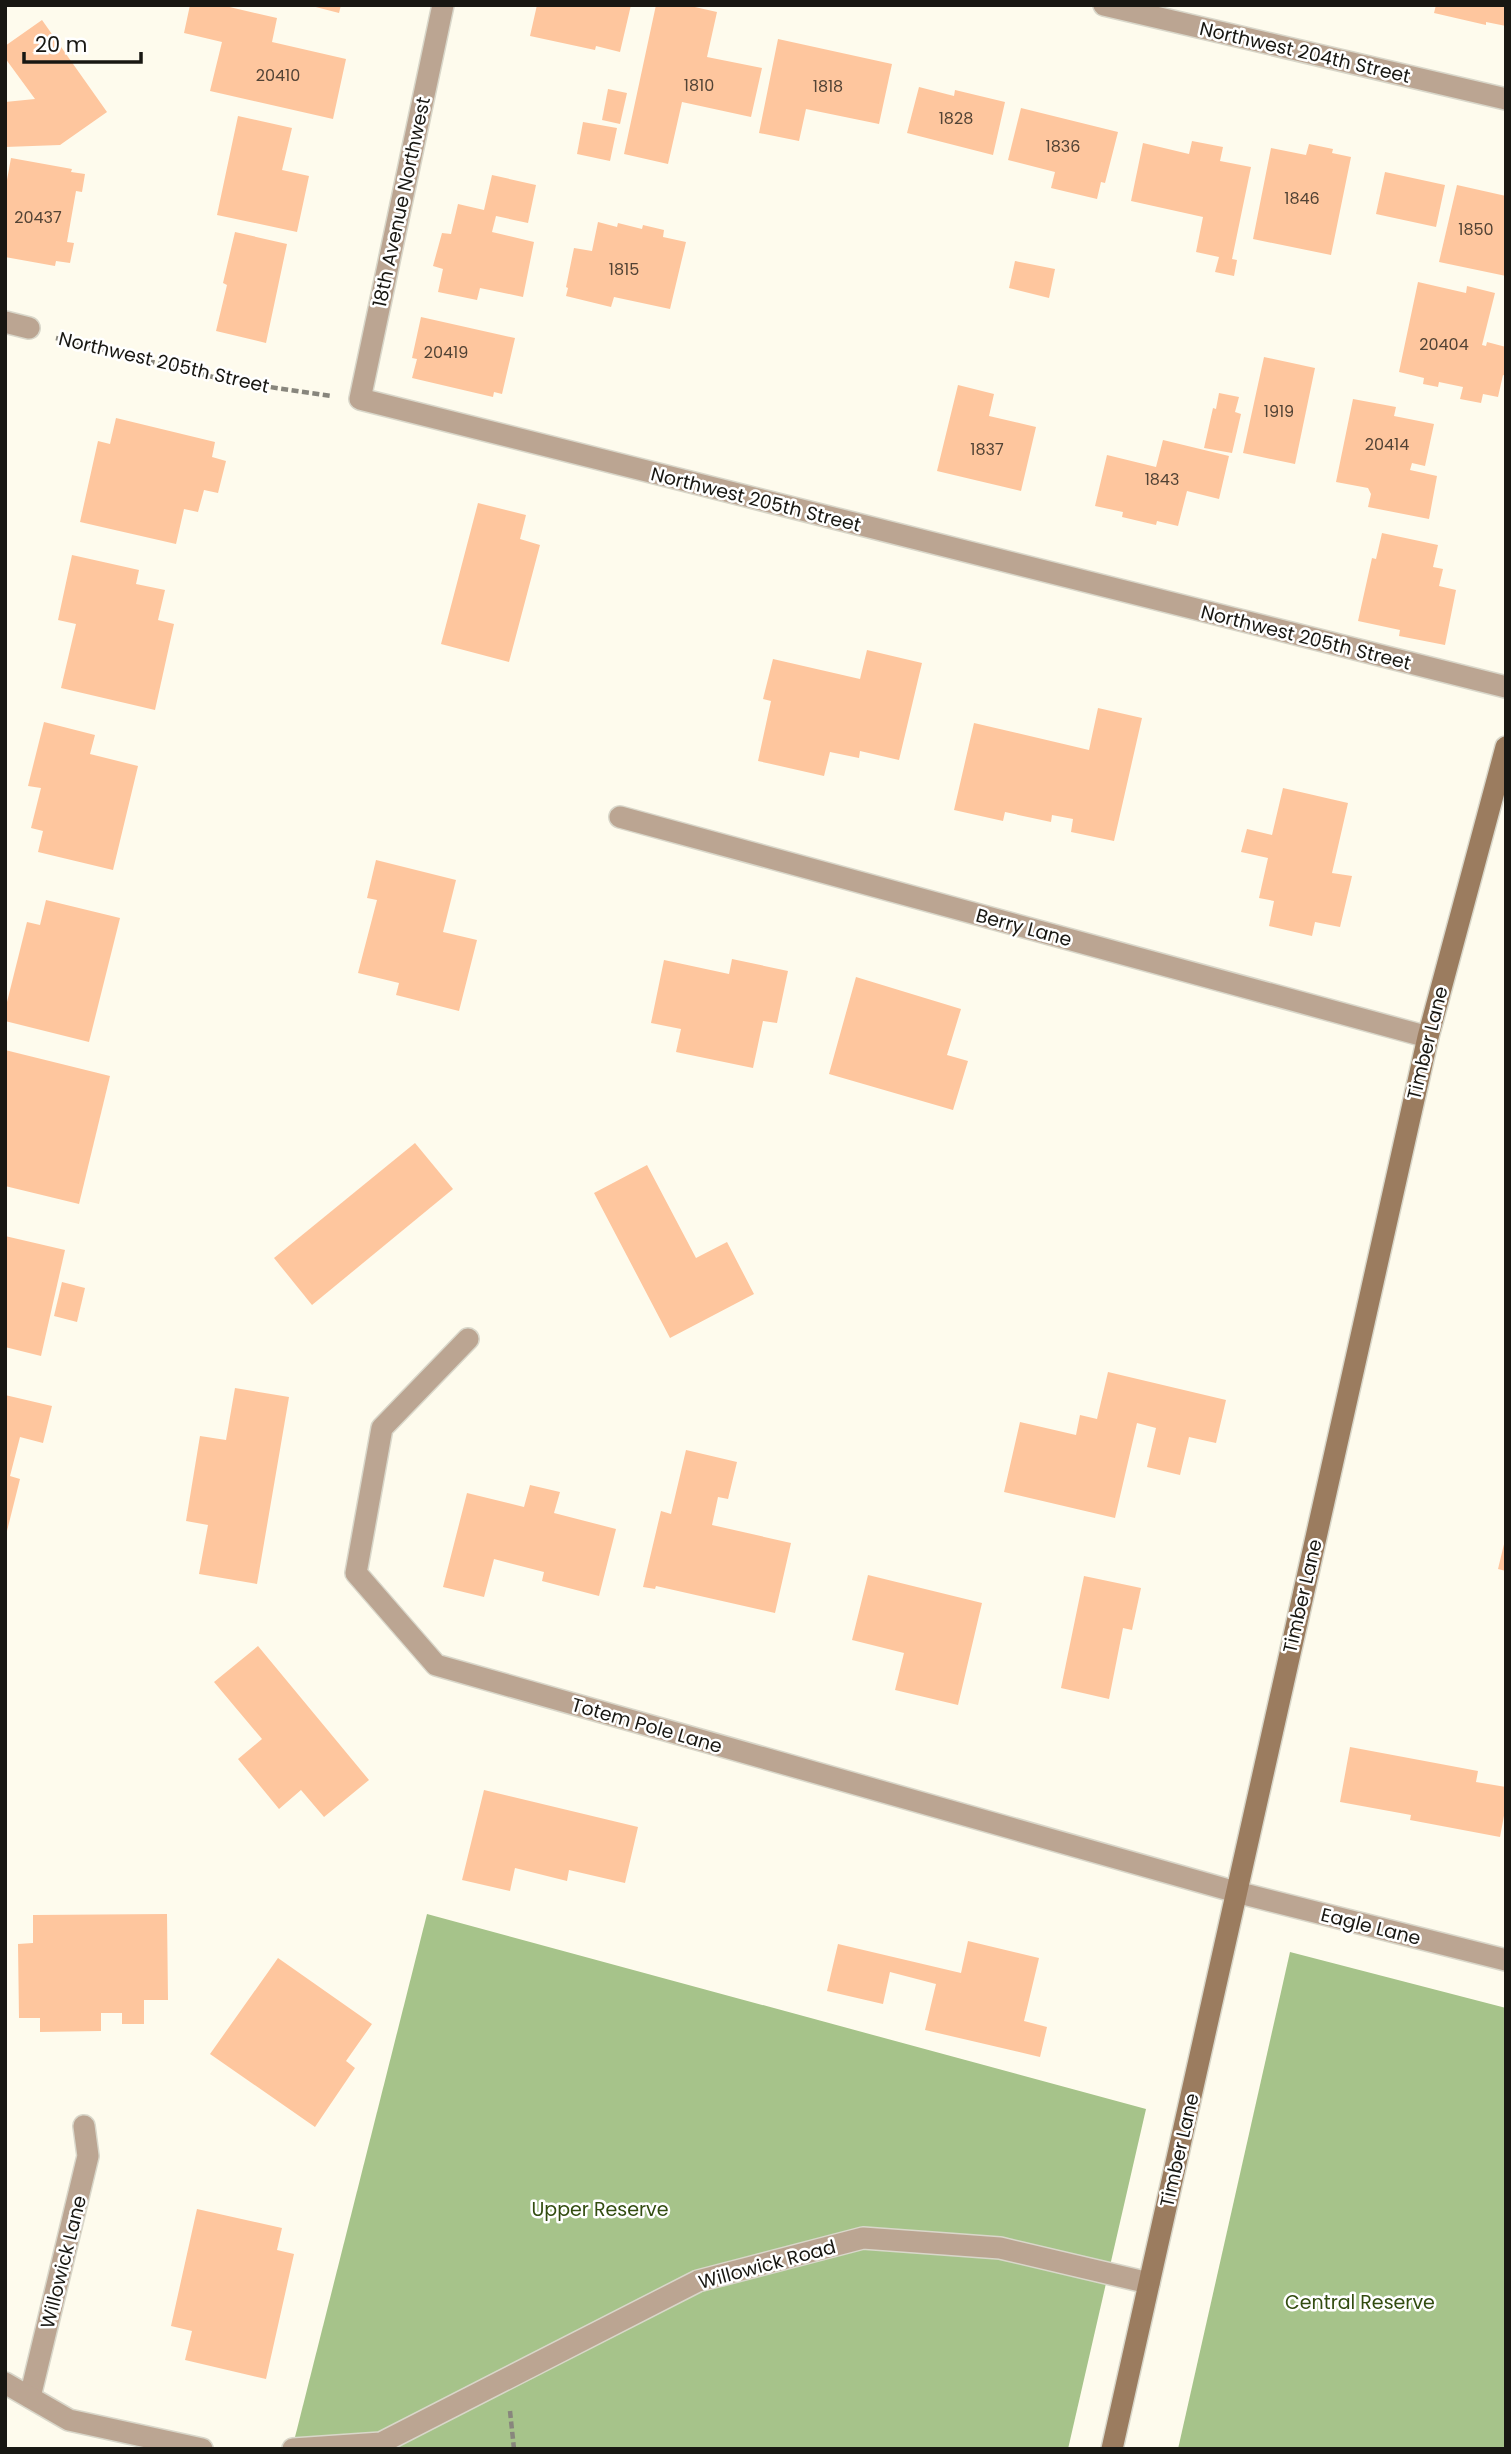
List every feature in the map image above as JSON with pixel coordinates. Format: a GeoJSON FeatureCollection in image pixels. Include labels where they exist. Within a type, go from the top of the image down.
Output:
{"type":"FeatureCollection","features":[{"type":"Feature","properties":{"kind":"street","name":"18th Avenue Northwest"},"geometry":{"type":"LineString","coordinates":[[360,399],[443,5]]}},
{"type":"Feature","properties":{"kind":"street","name":"Northwest 204th Street"},"geometry":{"type":"LineString","coordinates":[[1104,5],[1506,99]]}},
{"type":"Feature","properties":{"kind":"street"},"geometry":{"type":"LineString","coordinates":[[5,322],[29,328]]}},
{"type":"Feature","properties":{"kind":"street","name":"Northwest 205th Street"},"geometry":{"type":"LineString","coordinates":[[360,399],[1506,687]]}},
{"type":"Feature","properties":{"kind":"street","name":"Timber Lane"},"geometry":{"type":"LineString","coordinates":[[1112,2449],[1427,1037],[1506,747]]}},
{"type":"Feature","properties":{"kind":"street","name":"Berry Lane"},"geometry":{"type":"LineString","coordinates":[[620,817],[1427,1037]]}},
{"type":"Feature","properties":{"kind":"street","name":"Totem Pole Lane"},"geometry":{"type":"LineString","coordinates":[[468,1339],[382,1428],[356,1573],[436,1665],[1236,1892]]}},
{"type":"Feature","properties":{"kind":"street","name":"Eagle Lane"},"geometry":{"type":"LineString","coordinates":[[1236,1892],[1506,1960]]}},
{"type":"Feature","properties":{"kind":"street","name":"Willowick Lane"},"geometry":{"type":"LineString","coordinates":[[30,2398],[88,2156],[84,2126]]}},
{"type":"Feature","properties":{"kind":"street","name":"Willowick Road"},"geometry":{"type":"LineString","coordinates":[[293,2449],[381,2443],[698,2280],[863,2238],[1000,2248],[1149,2283]]}},
{"type":"Feature","properties":{"kind":"street"},"geometry":{"type":"LineString","coordinates":[[5,2383],[69,2420],[202,2449]]}},
{"type":"Feature","properties":{"kind":"path","name":"Northwest 205th Street"},"geometry":{"type":"LineString","coordinates":[[29,328],[57,338],[229,381],[360,399]]}},
{"type":"Feature","properties":{"kind":"green space","name":"Upper Reserve"},"geometry":{"type":"Polygon","coordinates":[[[427,1914],[1146,2109],[1068,2449],[292,2449],[427,1914]]]}},
{"type":"Feature","properties":{"kind":"green space","name":"Central Reserve"},"geometry":{"type":"Polygon","coordinates":[[[1290,1952],[1506,2008],[1506,2449],[1178,2449],[1290,1952]]]}},
{"type":"Feature","properties":{"kind":"building"},"geometry":{"type":"Polygon","coordinates":[[[190,5],[221,5],[277,18],[272,42],[346,59],[333,119],[210,91],[222,42],[184,33],[190,5]]]}},
{"type":"Feature","properties":{"kind":"building"},"geometry":{"type":"Polygon","coordinates":[[[308,5],[341,5],[339,13],[308,5]]]}},
{"type":"Feature","properties":{"kind":"building"},"geometry":{"type":"Polygon","coordinates":[[[537,5],[631,5],[620,52],[596,46],[595,50],[530,36],[537,5]]]}},
{"type":"Feature","properties":{"kind":"building"},"geometry":{"type":"Polygon","coordinates":[[[656,5],[686,5],[717,12],[707,57],[762,68],[751,117],[682,102],[668,164],[624,154],[656,5]]]}},
{"type":"Feature","properties":{"kind":"building"},"geometry":{"type":"Polygon","coordinates":[[[1436,5],[1506,5],[1506,26],[1486,22],[1486,25],[1434,13],[1436,5]]]}},
{"type":"Feature","properties":{"kind":"building"},"geometry":{"type":"Polygon","coordinates":[[[42,20],[107,112],[60,145],[5,147],[5,102],[35,99],[5,58],[5,46],[42,20]]]}},
{"type":"Feature","properties":{"kind":"building"},"geometry":{"type":"Polygon","coordinates":[[[778,39],[892,64],[879,124],[806,109],[799,141],[759,133],[778,39]]]}},
{"type":"Feature","properties":{"kind":"building"},"geometry":{"type":"Polygon","coordinates":[[[919,87],[954,96],[955,90],[1005,102],[993,155],[907,133],[919,87]]]}},
{"type":"Feature","properties":{"kind":"building"},"geometry":{"type":"Polygon","coordinates":[[[608,89],[627,93],[620,124],[602,120],[608,89]]]}},
{"type":"Feature","properties":{"kind":"building"},"geometry":{"type":"Polygon","coordinates":[[[1021,108],[1118,132],[1105,183],[1101,182],[1097,199],[1051,188],[1055,172],[1008,160],[1021,108]]]}},
{"type":"Feature","properties":{"kind":"building"},"geometry":{"type":"Polygon","coordinates":[[[238,116],[292,128],[282,170],[309,176],[297,232],[217,215],[238,116]]]}},
{"type":"Feature","properties":{"kind":"building"},"geometry":{"type":"Polygon","coordinates":[[[583,122],[617,128],[610,161],[577,154],[583,122]]]}},
{"type":"Feature","properties":{"kind":"building"},"geometry":{"type":"Polygon","coordinates":[[[1192,141],[1223,147],[1220,161],[1251,167],[1232,259],[1237,260],[1234,276],[1215,272],[1219,257],[1196,252],[1203,217],[1131,201],[1143,143],[1189,154],[1192,141]]]}},
{"type":"Feature","properties":{"kind":"building"},"geometry":{"type":"Polygon","coordinates":[[[1309,144],[1333,149],[1332,153],[1351,157],[1331,255],[1253,239],[1271,148],[1306,155],[1309,144]]]}},
{"type":"Feature","properties":{"kind":"building"},"geometry":{"type":"Polygon","coordinates":[[[11,158],[72,169],[71,172],[85,174],[82,192],[76,191],[67,242],[74,243],[70,263],[56,261],[55,266],[5,257],[5,191],[11,158]]]}},
{"type":"Feature","properties":{"kind":"building"},"geometry":{"type":"Polygon","coordinates":[[[1385,172],[1445,185],[1436,227],[1376,214],[1385,172]]]}},
{"type":"Feature","properties":{"kind":"building"},"geometry":{"type":"Polygon","coordinates":[[[492,175],[536,185],[528,223],[496,216],[492,232],[534,242],[523,297],[480,288],[477,300],[438,292],[443,269],[433,266],[442,233],[451,234],[458,204],[484,210],[492,175]]]}},
{"type":"Feature","properties":{"kind":"building"},"geometry":{"type":"Polygon","coordinates":[[[1457,185],[1506,196],[1506,276],[1439,262],[1457,185]]]}},
{"type":"Feature","properties":{"kind":"building"},"geometry":{"type":"Polygon","coordinates":[[[598,222],[617,227],[618,223],[642,229],[643,225],[664,230],[663,237],[686,242],[670,309],[614,297],[611,307],[566,296],[574,248],[592,251],[598,222]]]}},
{"type":"Feature","properties":{"kind":"building"},"geometry":{"type":"Polygon","coordinates":[[[235,232],[287,244],[266,343],[216,331],[227,285],[223,283],[235,232]]]}},
{"type":"Feature","properties":{"kind":"building"},"geometry":{"type":"Polygon","coordinates":[[[1015,261],[1055,269],[1049,298],[1009,288],[1015,261]]]}},
{"type":"Feature","properties":{"kind":"building"},"geometry":{"type":"Polygon","coordinates":[[[1418,282],[1466,293],[1467,286],[1495,293],[1482,345],[1486,346],[1487,342],[1506,347],[1506,376],[1503,375],[1498,397],[1483,394],[1481,403],[1460,399],[1463,387],[1439,382],[1438,387],[1423,384],[1424,378],[1399,372],[1418,282]]]}},
{"type":"Feature","properties":{"kind":"building"},"geometry":{"type":"Polygon","coordinates":[[[421,317],[515,338],[502,394],[494,392],[493,397],[412,378],[417,359],[412,358],[421,317]]]}},
{"type":"Feature","properties":{"kind":"building"},"geometry":{"type":"Polygon","coordinates":[[[1264,357],[1315,368],[1295,464],[1243,453],[1264,357]]]}},
{"type":"Feature","properties":{"kind":"building"},"geometry":{"type":"Polygon","coordinates":[[[958,385],[994,394],[989,416],[1036,427],[1021,491],[937,471],[958,385]]]}},
{"type":"Feature","properties":{"kind":"building"},"geometry":{"type":"Polygon","coordinates":[[[1219,393],[1239,397],[1235,412],[1241,414],[1232,453],[1204,448],[1219,393]]]}},
{"type":"Feature","properties":{"kind":"building"},"geometry":{"type":"Polygon","coordinates":[[[1353,399],[1396,407],[1394,416],[1434,424],[1425,466],[1412,463],[1410,470],[1437,476],[1429,519],[1368,507],[1371,494],[1368,488],[1336,482],[1353,399]]]}},
{"type":"Feature","properties":{"kind":"building"},"geometry":{"type":"Polygon","coordinates":[[[116,418],[215,442],[212,457],[226,461],[218,493],[204,490],[198,512],[184,509],[176,544],[80,522],[98,441],[110,444],[116,418]]]}},
{"type":"Feature","properties":{"kind":"building"},"geometry":{"type":"Polygon","coordinates":[[[1163,440],[1229,456],[1219,499],[1187,491],[1178,526],[1157,521],[1156,525],[1122,517],[1123,512],[1095,506],[1107,455],[1156,467],[1163,440]]]}},
{"type":"Feature","properties":{"kind":"building"},"geometry":{"type":"Polygon","coordinates":[[[478,503],[526,515],[520,539],[540,545],[509,662],[441,644],[478,503]]]}},
{"type":"Feature","properties":{"kind":"building"},"geometry":{"type":"Polygon","coordinates":[[[1382,533],[1438,545],[1433,567],[1443,569],[1439,586],[1456,590],[1445,645],[1399,636],[1400,630],[1358,621],[1372,558],[1376,559],[1382,533]]]}},
{"type":"Feature","properties":{"kind":"building"},"geometry":{"type":"Polygon","coordinates":[[[72,555],[139,570],[136,584],[165,590],[158,620],[174,624],[155,710],[61,688],[76,624],[58,620],[72,555]]]}},
{"type":"Feature","properties":{"kind":"building"},"geometry":{"type":"Polygon","coordinates":[[[867,650],[922,663],[899,760],[860,751],[859,758],[830,752],[824,776],[758,761],[771,701],[763,699],[773,659],[860,679],[867,650]]]}},
{"type":"Feature","properties":{"kind":"building"},"geometry":{"type":"Polygon","coordinates":[[[1098,708],[1142,718],[1114,841],[1071,832],[1073,819],[1052,815],[1051,822],[1005,812],[1003,821],[954,810],[974,723],[1089,750],[1098,708]]]}},
{"type":"Feature","properties":{"kind":"building"},"geometry":{"type":"Polygon","coordinates":[[[44,722],[95,735],[90,754],[138,766],[113,870],[38,852],[43,831],[31,828],[41,788],[28,786],[44,722]]]}},
{"type":"Feature","properties":{"kind":"building"},"geometry":{"type":"Polygon","coordinates":[[[1283,788],[1348,803],[1332,873],[1352,876],[1340,927],[1315,922],[1312,936],[1269,926],[1274,901],[1259,898],[1268,858],[1241,852],[1247,829],[1272,835],[1283,788]]]}},
{"type":"Feature","properties":{"kind":"building"},"geometry":{"type":"Polygon","coordinates":[[[376,860],[456,880],[443,932],[477,940],[459,1011],[396,995],[399,983],[358,973],[377,900],[367,898],[376,860]]]}},
{"type":"Feature","properties":{"kind":"building"},"geometry":{"type":"Polygon","coordinates":[[[46,900],[120,918],[89,1042],[5,1021],[5,1010],[27,922],[40,925],[46,900]]]}},
{"type":"Feature","properties":{"kind":"building"},"geometry":{"type":"Polygon","coordinates":[[[732,959],[788,971],[777,1023],[763,1021],[753,1068],[676,1052],[681,1029],[651,1023],[664,960],[729,974],[732,959]]]}},
{"type":"Feature","properties":{"kind":"building"},"geometry":{"type":"Polygon","coordinates":[[[856,977],[961,1009],[947,1055],[968,1061],[953,1110],[829,1074],[856,977]]]}},
{"type":"Feature","properties":{"kind":"building"},"geometry":{"type":"Polygon","coordinates":[[[5,1050],[110,1076],[79,1204],[5,1186],[5,1050]]]}},
{"type":"Feature","properties":{"kind":"building"},"geometry":{"type":"Polygon","coordinates":[[[415,1143],[453,1189],[312,1305],[274,1258],[415,1143]]]}},
{"type":"Feature","properties":{"kind":"building"},"geometry":{"type":"Polygon","coordinates":[[[647,1165],[696,1258],[727,1242],[754,1294],[670,1338],[594,1193],[647,1165]]]}},
{"type":"Feature","properties":{"kind":"building"},"geometry":{"type":"Polygon","coordinates":[[[5,1236],[65,1250],[41,1356],[5,1347],[5,1236]]]}},
{"type":"Feature","properties":{"kind":"building"},"geometry":{"type":"Polygon","coordinates":[[[62,1282],[85,1288],[77,1322],[54,1316],[62,1282]]]}},
{"type":"Feature","properties":{"kind":"building"},"geometry":{"type":"Polygon","coordinates":[[[1108,1372],[1226,1400],[1216,1443],[1189,1437],[1180,1475],[1147,1467],[1156,1428],[1137,1423],[1115,1518],[1004,1492],[1020,1422],[1076,1435],[1080,1415],[1097,1419],[1108,1372]]]}},
{"type":"Feature","properties":{"kind":"building"},"geometry":{"type":"Polygon","coordinates":[[[235,1388],[289,1397],[257,1584],[199,1574],[208,1525],[186,1521],[200,1436],[226,1440],[235,1388]]]}},
{"type":"Feature","properties":{"kind":"building"},"geometry":{"type":"Polygon","coordinates":[[[5,1395],[52,1406],[43,1443],[20,1437],[10,1476],[20,1479],[6,1535],[5,1395]]]}},
{"type":"Feature","properties":{"kind":"building"},"geometry":{"type":"Polygon","coordinates":[[[686,1450],[737,1462],[728,1499],[718,1497],[712,1525],[791,1543],[775,1613],[656,1586],[655,1589],[643,1587],[661,1511],[671,1514],[686,1450]]]}},
{"type":"Feature","properties":{"kind":"building"},"geometry":{"type":"Polygon","coordinates":[[[530,1485],[560,1492],[554,1513],[616,1529],[599,1596],[542,1581],[544,1572],[494,1559],[484,1597],[443,1587],[467,1493],[524,1507],[530,1485]]]}},
{"type":"Feature","properties":{"kind":"building"},"geometry":{"type":"Polygon","coordinates":[[[1506,1541],[1506,1571],[1498,1569],[1506,1541]]]}},
{"type":"Feature","properties":{"kind":"building"},"geometry":{"type":"Polygon","coordinates":[[[868,1575],[982,1603],[958,1705],[895,1690],[904,1653],[852,1640],[868,1575]]]}},
{"type":"Feature","properties":{"kind":"building"},"geometry":{"type":"Polygon","coordinates":[[[1084,1576],[1141,1588],[1132,1630],[1123,1628],[1109,1699],[1061,1688],[1084,1576]]]}},
{"type":"Feature","properties":{"kind":"building"},"geometry":{"type":"Polygon","coordinates":[[[258,1646],[369,1780],[324,1817],[301,1790],[279,1809],[238,1759],[262,1739],[214,1682],[258,1646]]]}},
{"type":"Feature","properties":{"kind":"building"},"geometry":{"type":"Polygon","coordinates":[[[1350,1747],[1478,1771],[1476,1782],[1506,1787],[1506,1805],[1500,1837],[1410,1820],[1411,1815],[1340,1802],[1350,1747]]]}},
{"type":"Feature","properties":{"kind":"building"},"geometry":{"type":"Polygon","coordinates":[[[484,1790],[638,1827],[625,1883],[569,1870],[567,1881],[515,1868],[510,1891],[462,1880],[484,1790]]]}},
{"type":"Feature","properties":{"kind":"building"},"geometry":{"type":"Polygon","coordinates":[[[167,1914],[168,2000],[144,2000],[144,2024],[122,2024],[122,2013],[101,2013],[101,2031],[40,2032],[40,2018],[19,2018],[18,1944],[33,1943],[33,1915],[167,1914]]]}},
{"type":"Feature","properties":{"kind":"building"},"geometry":{"type":"Polygon","coordinates":[[[968,1941],[1039,1958],[1024,2021],[1047,2027],[1040,2057],[925,2030],[936,1984],[890,1972],[883,2004],[827,1991],[838,1944],[961,1973],[968,1941]]]}},
{"type":"Feature","properties":{"kind":"building"},"geometry":{"type":"Polygon","coordinates":[[[278,1958],[372,2024],[346,2061],[355,2068],[315,2127],[210,2054],[278,1958]]]}},
{"type":"Feature","properties":{"kind":"building"},"geometry":{"type":"Polygon","coordinates":[[[197,2209],[282,2228],[277,2250],[294,2254],[266,2379],[185,2360],[192,2331],[171,2326],[197,2209]]]}}]}
